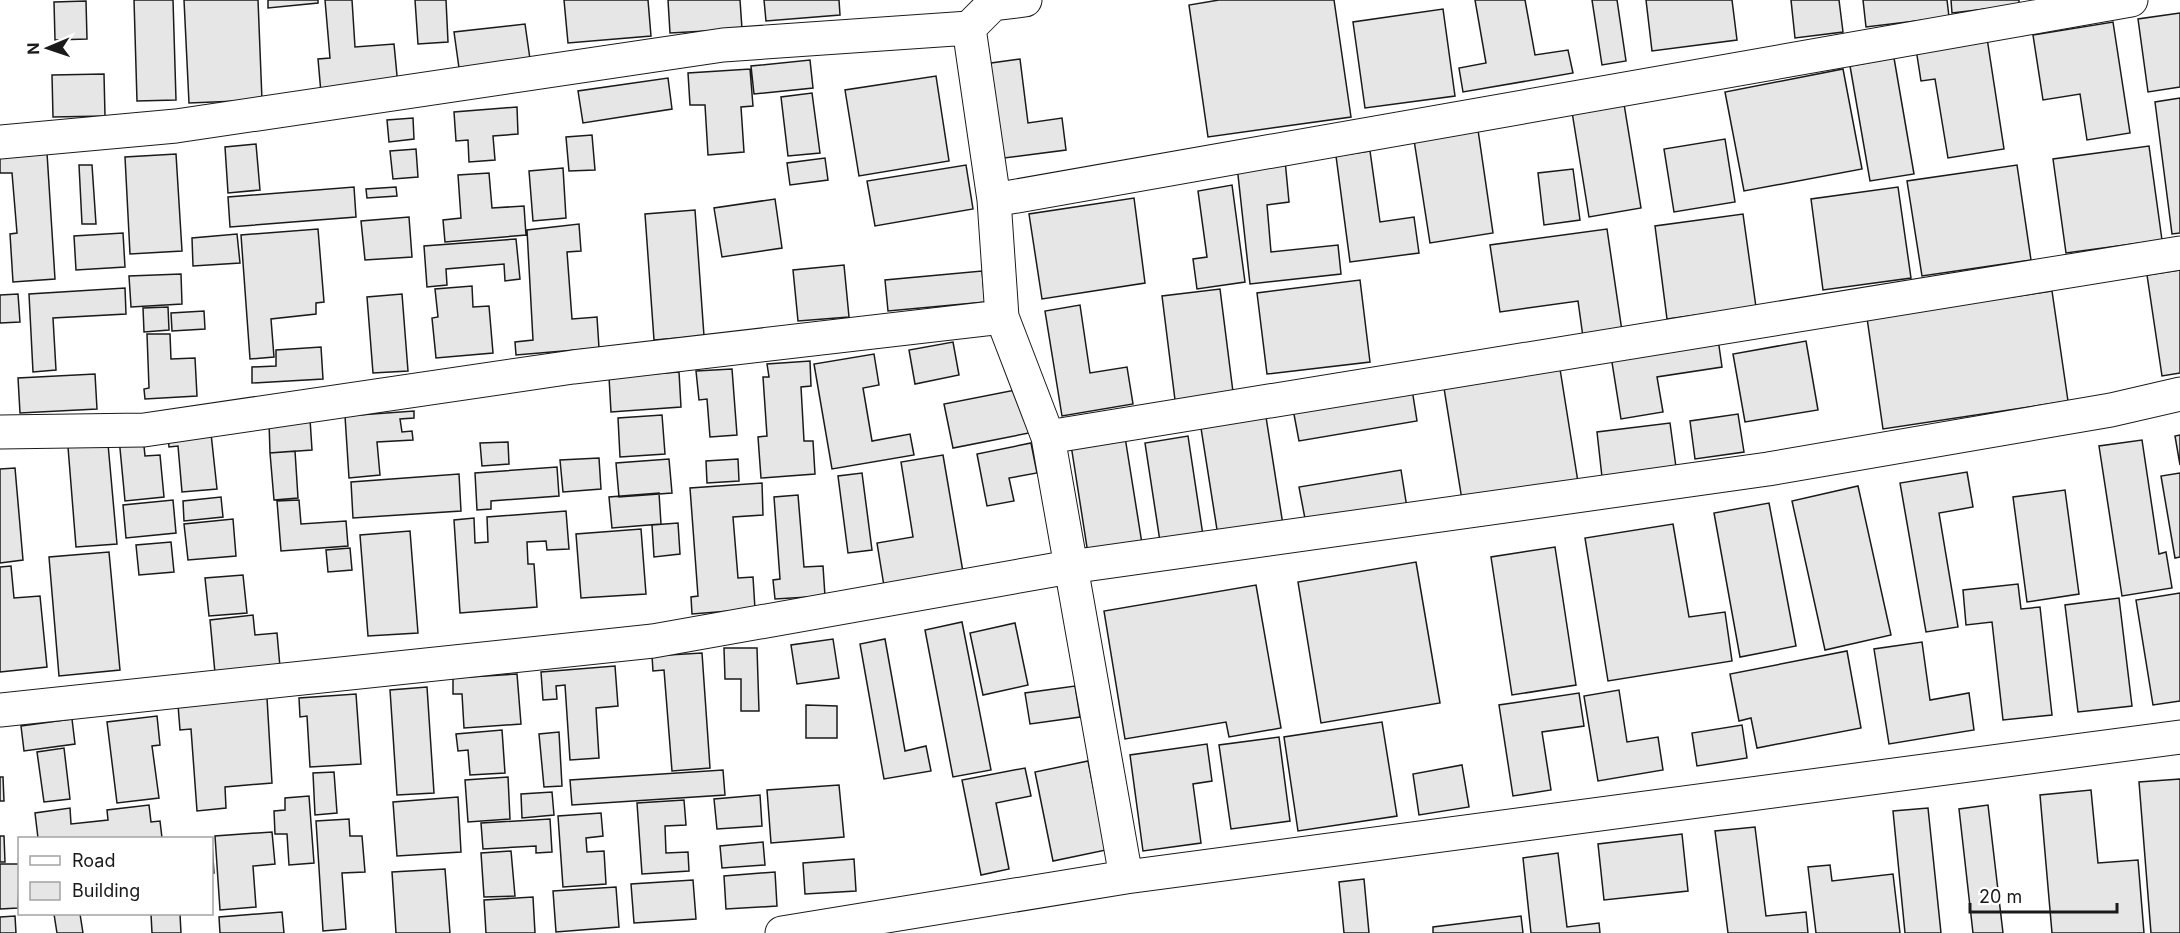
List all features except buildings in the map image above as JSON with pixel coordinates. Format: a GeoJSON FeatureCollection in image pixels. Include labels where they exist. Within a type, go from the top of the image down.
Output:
{"type":"FeatureCollection","features":[{"type":"Feature","properties":{"kind":"street"},"geometry":{"type":"LineString","coordinates":[[994,200],[2131,0]]}},
{"type":"Feature","properties":{"kind":"street"},"geometry":{"type":"LineString","coordinates":[[0,142],[176,126],[723,45],[969,28],[1003,1]]}},
{"type":"Feature","properties":{"kind":"street"},"geometry":{"type":"LineString","coordinates":[[969,28],[994,200],[1002,317],[1048,436],[1126,877]]}},
{"type":"Feature","properties":{"kind":"street"},"geometry":{"type":"LineString","coordinates":[[1048,436],[2180,254]]}},
{"type":"Feature","properties":{"kind":"street"},"geometry":{"type":"LineString","coordinates":[[0,432],[144,430],[573,367],[1002,317]]}},
{"type":"Feature","properties":{"kind":"street"},"geometry":{"type":"LineString","coordinates":[[0,710],[653,641],[1070,567],[1768,469],[2111,410],[2180,394]]}},
{"type":"Feature","properties":{"kind":"street"},"geometry":{"type":"LineString","coordinates":[[782,933],[1126,877],[2180,737]]}}]}
